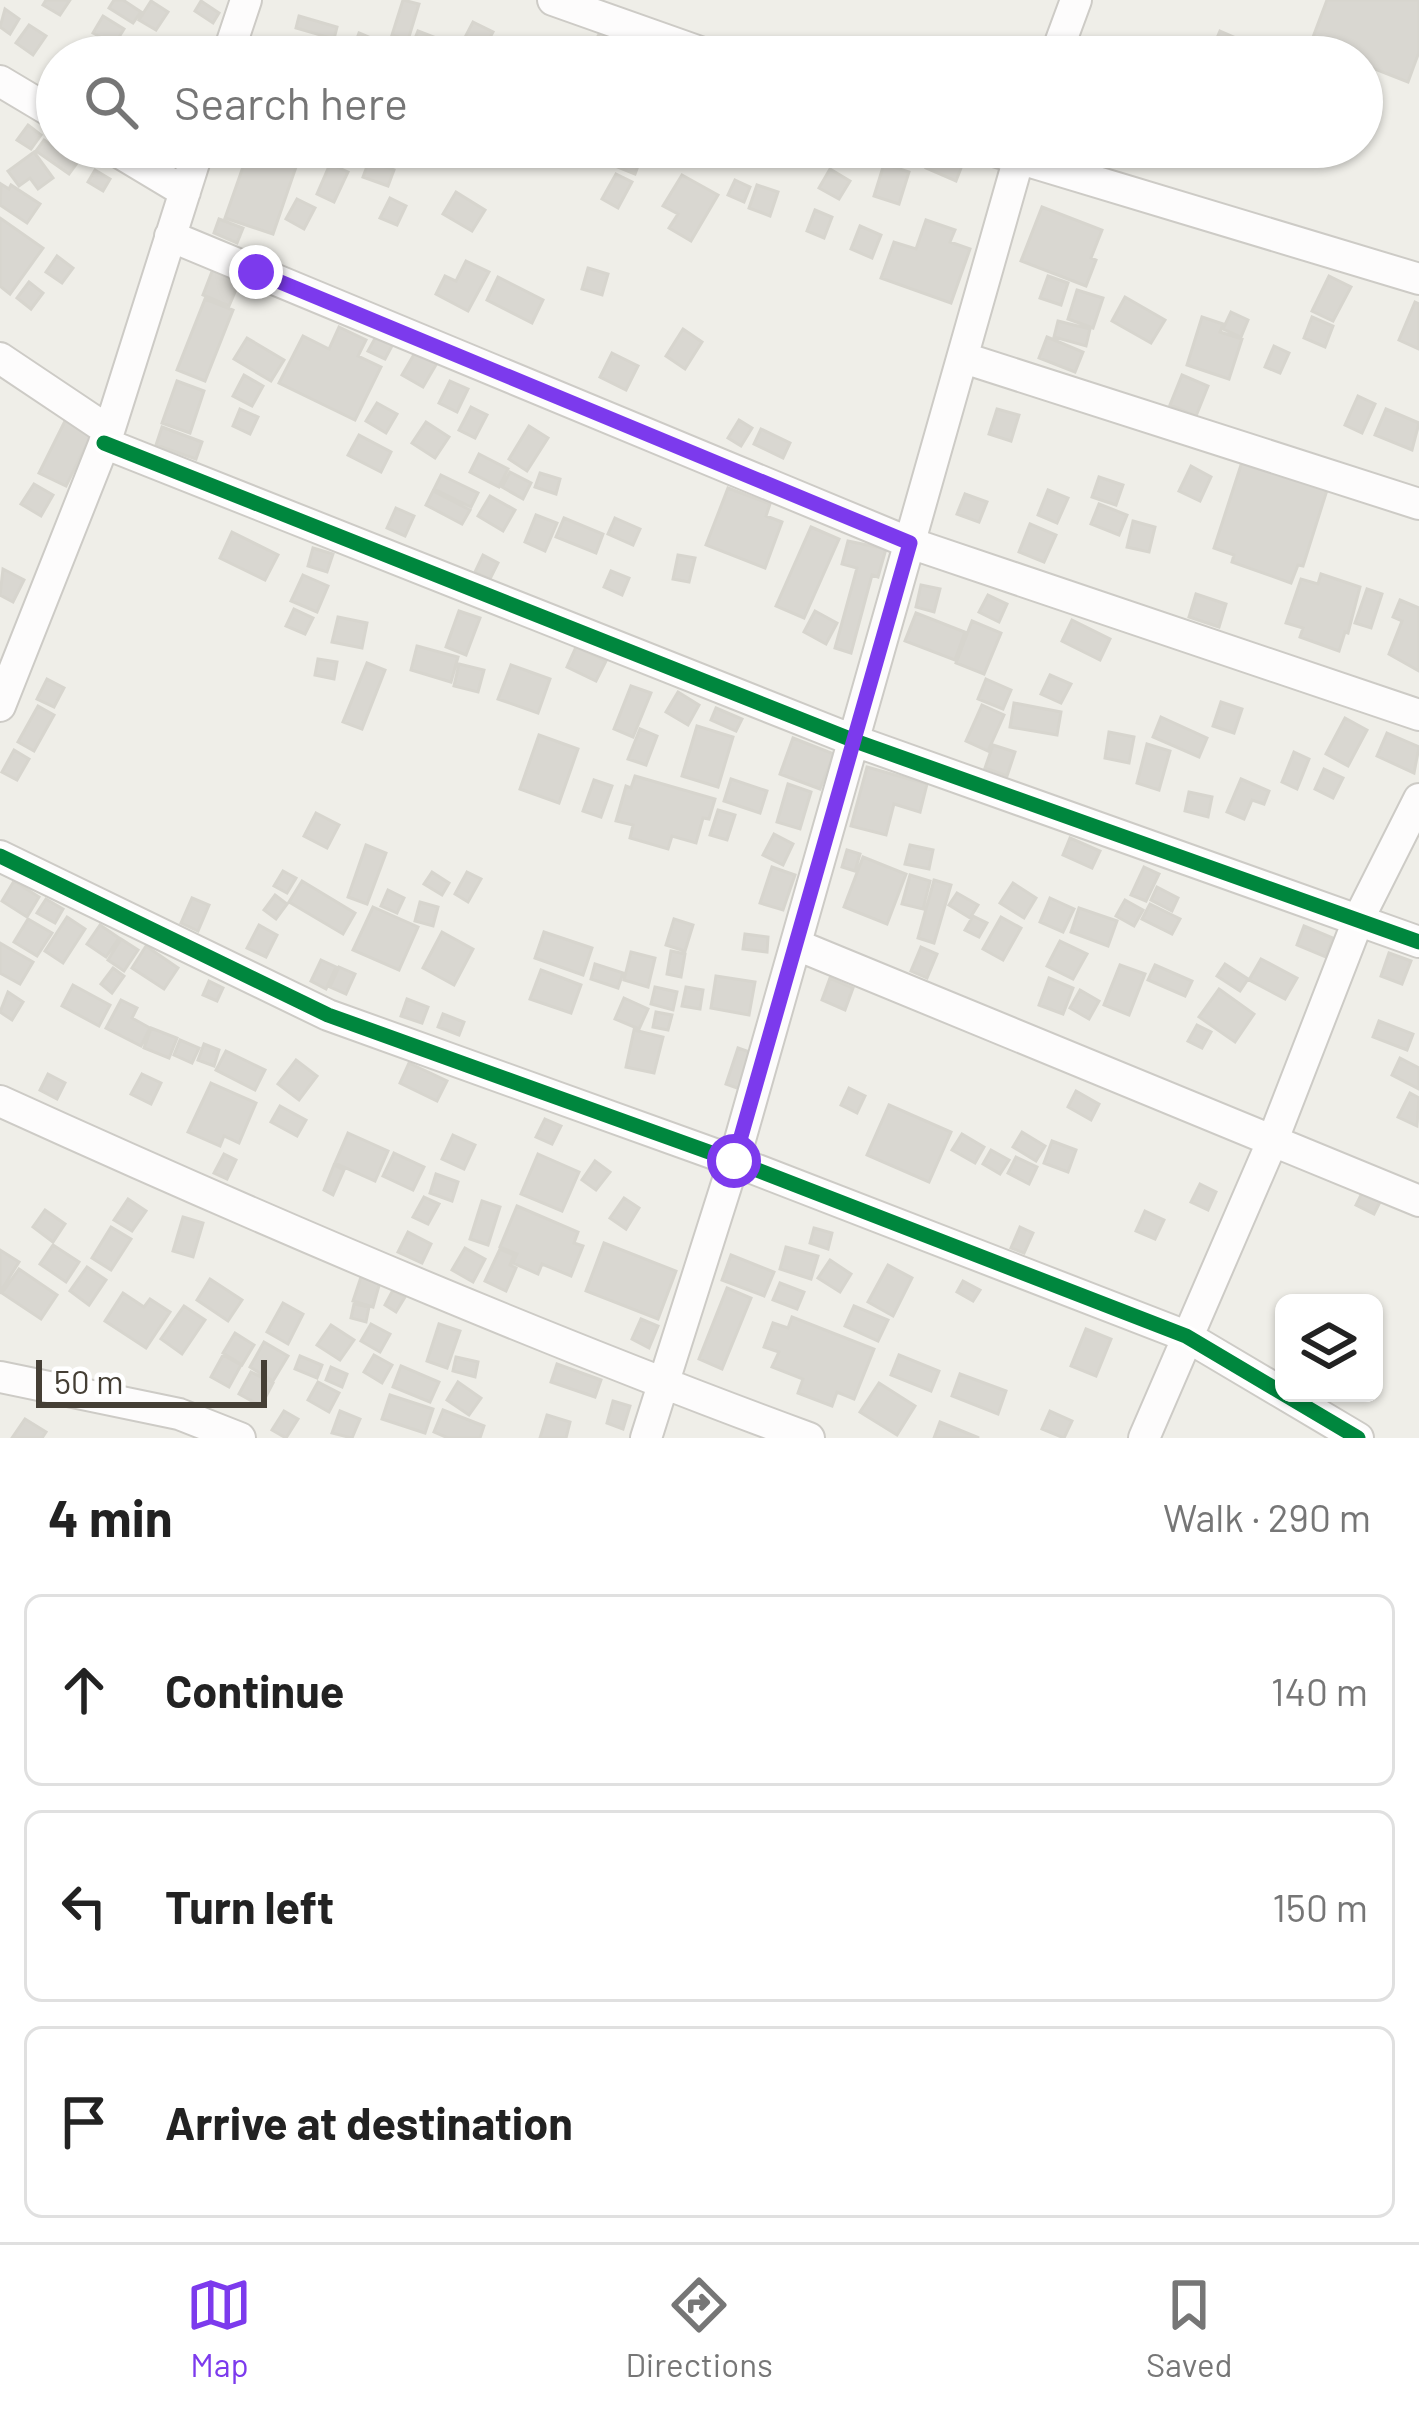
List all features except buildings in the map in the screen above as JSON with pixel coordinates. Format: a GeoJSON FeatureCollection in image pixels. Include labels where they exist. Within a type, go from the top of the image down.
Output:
{"type":"FeatureCollection","features":[{"type":"Feature","properties":{"kind":"street"},"geometry":{"type":"LineString","coordinates":[[234,36],[246,0]]}},
{"type":"Feature","properties":{"kind":"street"},"geometry":{"type":"LineString","coordinates":[[553,0],[655,36]]}},
{"type":"Feature","properties":{"kind":"street"},"geometry":{"type":"LineString","coordinates":[[1063,36],[1076,0]]}},
{"type":"Feature","properties":{"kind":"street"},"geometry":{"type":"LineString","coordinates":[[0,81],[36,102]]}},
{"type":"Feature","properties":{"kind":"street"},"geometry":{"type":"LineString","coordinates":[[145,168],[185,192]]}},
{"type":"Feature","properties":{"kind":"street"},"geometry":{"type":"LineString","coordinates":[[0,706],[106,437],[192,168]]}},
{"type":"Feature","properties":{"kind":"street"},"geometry":{"type":"LineString","coordinates":[[646,1438],[797,945],[1016,168]]}},
{"type":"Feature","properties":{"kind":"street"},"geometry":{"type":"LineString","coordinates":[[1068,168],[1419,279]]}},
{"type":"Feature","properties":{"kind":"street"},"geometry":{"type":"LineString","coordinates":[[170,236],[910,543],[1419,715]]}},
{"type":"Feature","properties":{"kind":"street"},"geometry":{"type":"LineString","coordinates":[[0,358],[106,437],[855,741],[1419,942]]}},
{"type":"Feature","properties":{"kind":"street"},"geometry":{"type":"LineString","coordinates":[[964,358],[1419,504]]}},
{"type":"Feature","properties":{"kind":"street"},"geometry":{"type":"LineString","coordinates":[[1144,1438],[1272,1142],[1359,918],[1419,799]]}},
{"type":"Feature","properties":{"kind":"street"},"geometry":{"type":"LineString","coordinates":[[0,856],[328,1015],[734,1161],[1186,1336],[1358,1438]]}},
{"type":"Feature","properties":{"kind":"street"},"geometry":{"type":"LineString","coordinates":[[797,945],[1419,1201]]}},
{"type":"Feature","properties":{"kind":"street"},"geometry":{"type":"LineString","coordinates":[[0,1101],[266,1222],[809,1438]]}},
{"type":"Feature","properties":{"kind":"street"},"geometry":{"type":"LineString","coordinates":[[0,1377],[179,1414],[240,1438]]}},
{"type":"Feature","properties":{"kind":"cycle path"},"geometry":{"type":"LineString","coordinates":[[104,443],[855,741],[1419,942]]}},
{"type":"Feature","properties":{"kind":"cycle path"},"geometry":{"type":"LineString","coordinates":[[0,856],[328,1015],[734,1161],[1186,1336],[1358,1438]]}},
{"type":"Feature","properties":{"kind":"route"},"geometry":{"type":"LineString","coordinates":[[256,272],[910,543],[734,1161]]}}]}
